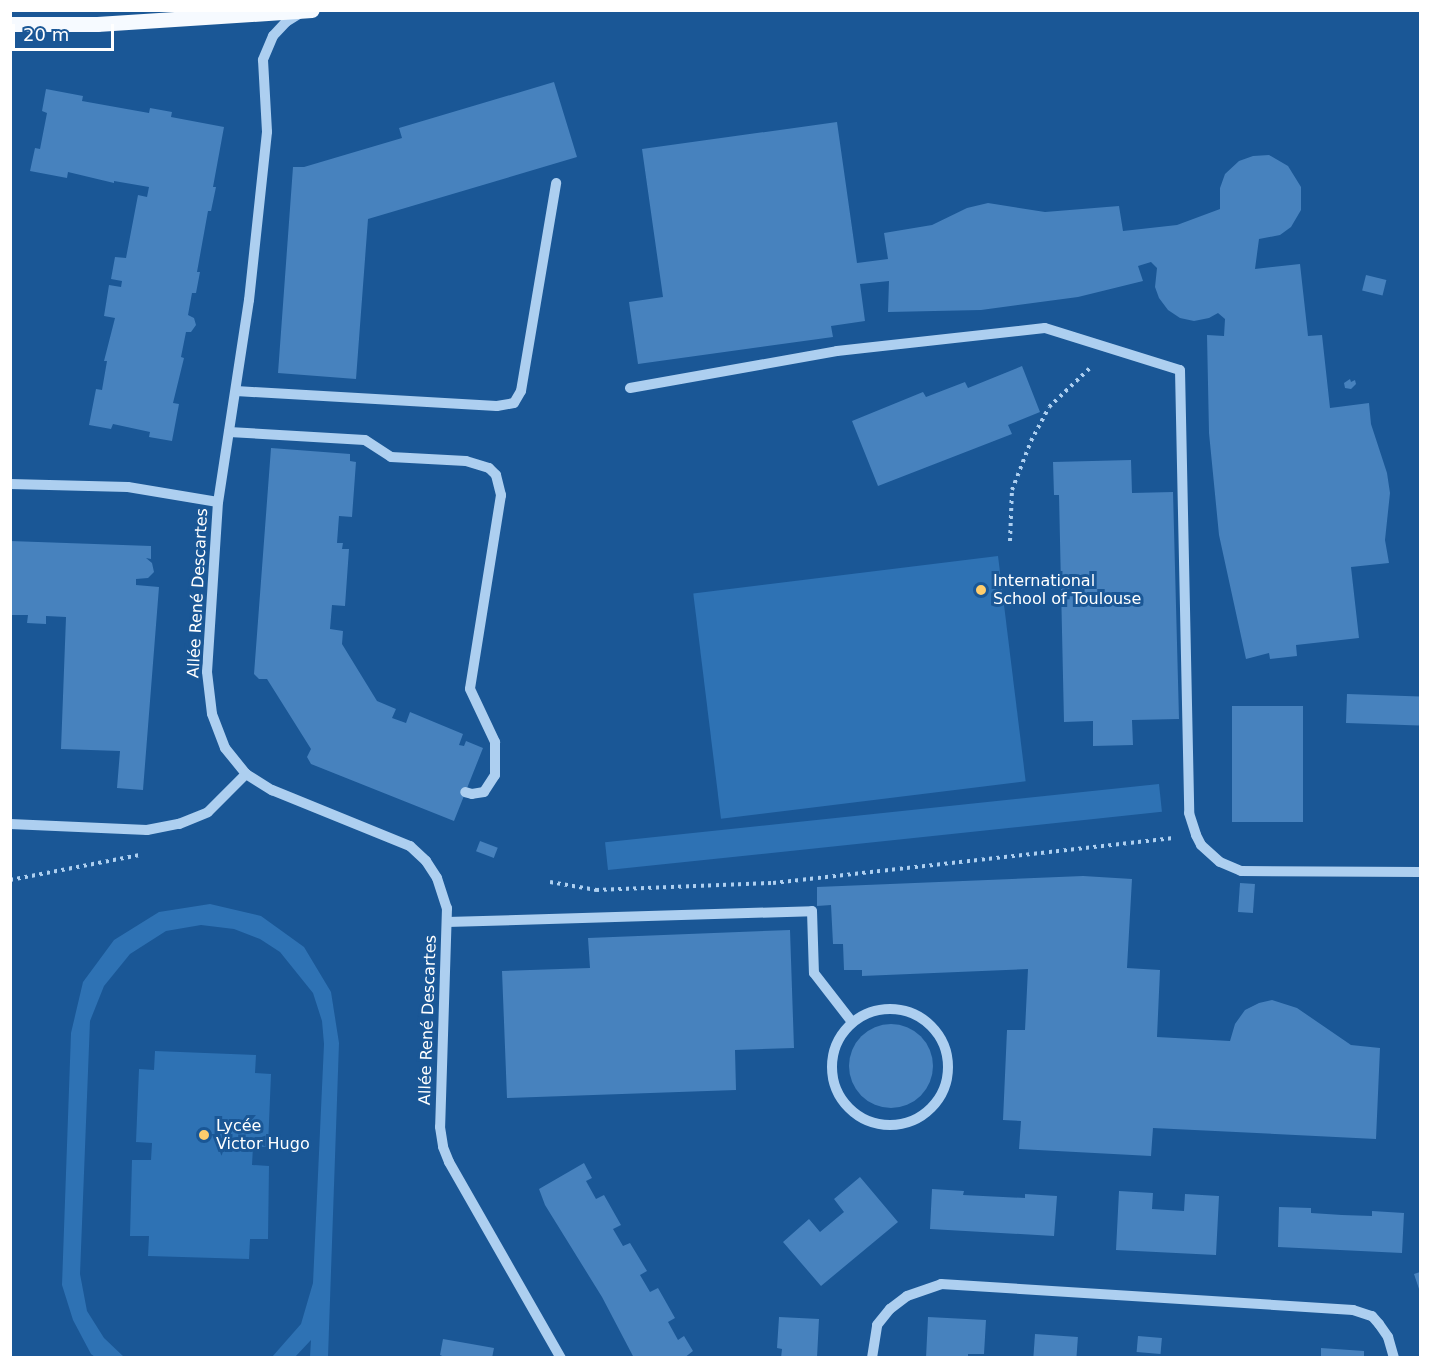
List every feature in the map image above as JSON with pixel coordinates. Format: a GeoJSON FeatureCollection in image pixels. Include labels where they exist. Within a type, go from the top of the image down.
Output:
{"type":"FeatureCollection","features":[{"type":"Feature","properties":{"kind":"main road"},"geometry":{"type":"LineString","coordinates":[[10,24],[97,24],[308,11]]}},
{"type":"Feature","properties":{"kind":"street","name":"Allée René Descartes"},"geometry":{"type":"LineString","coordinates":[[308,11],[286,22],[273,36],[263,60],[267,132],[236,391],[218,502],[208,686],[212,714],[231,758],[246,774],[272,790],[410,846],[426,861],[437,878],[445,899],[447,922],[440,1126],[443,1148],[561,1358]]}},
{"type":"Feature","properties":{"kind":"street"},"geometry":{"type":"LineString","coordinates":[[236,391],[498,406],[514,403],[522,391],[556,183]]}},
{"type":"Feature","properties":{"kind":"street"},"geometry":{"type":"LineString","coordinates":[[630,388],[837,351],[1045,328],[1180,370],[1189,813],[1196,835],[1201,845],[1220,862],[1240,871],[1420,872]]}},
{"type":"Feature","properties":{"kind":"street"},"geometry":{"type":"LineString","coordinates":[[229,432],[365,440],[391,457],[466,461],[489,468],[496,476],[501,495],[470,689],[495,742],[496,768],[490,786],[484,792],[472,794],[465,792]]}},
{"type":"Feature","properties":{"kind":"street"},"geometry":{"type":"LineString","coordinates":[[10,484],[129,487],[218,502]]}},
{"type":"Feature","properties":{"kind":"street"},"geometry":{"type":"LineString","coordinates":[[10,824],[147,830],[179,824],[208,812],[246,774]]}},
{"type":"Feature","properties":{"kind":"street"},"geometry":{"type":"LineString","coordinates":[[447,922],[812,911],[814,973],[852,1022]]}},
{"type":"Feature","properties":{"kind":"street"},"geometry":{"type":"LineString","coordinates":[[883,1009],[899,1009],[915,1014],[929,1024],[940,1037],[949,1069],[939,1100],[927,1112],[913,1121],[897,1125],[880,1125],[864,1120],[850,1111],[840,1098],[833,1083],[831,1066],[834,1050],[841,1035],[852,1022],[866,1013],[883,1009]]}},
{"type":"Feature","properties":{"kind":"street"},"geometry":{"type":"LineString","coordinates":[[873,1358],[874,1337],[882,1317],[907,1296],[941,1284],[1353,1310],[1372,1316],[1379,1323],[1388,1337],[1394,1358]]}},
{"type":"Feature","properties":{"kind":"path"},"geometry":{"type":"LineString","coordinates":[[1010,541],[1012,490],[1023,457],[1041,421],[1063,391],[1112,349]]}},
{"type":"Feature","properties":{"kind":"path"},"geometry":{"type":"LineString","coordinates":[[550,882],[596,890],[772,884],[1196,835]]}},
{"type":"Feature","properties":{"kind":"path"},"geometry":{"type":"LineString","coordinates":[[10,880],[146,854]]}},
{"type":"Feature","properties":{"kind":"shaded area"},"geometry":{"type":"Polygon","coordinates":[[[998,556],[1026,781],[721,819],[693,593],[998,556]]]}},
{"type":"Feature","properties":{"kind":"shaded area"},"geometry":{"type":"Polygon","coordinates":[[[1159,784],[1162,812],[608,870],[605,842],[1159,784]]]}},
{"type":"Feature","properties":{"kind":"shaded area"},"geometry":{"type":"Polygon","coordinates":[[[210,904],[261,916],[304,947],[331,992],[339,1043],[328,1357],[310,1357],[311,1340],[295,1357],[272,1357],[301,1324],[313,1283],[324,1044],[322,1021],[313,993],[280,952],[260,939],[234,929],[201,925],[166,931],[130,954],[104,986],[90,1021],[80,1274],[87,1311],[104,1338],[124,1357],[95,1357],[91,1354],[73,1320],[62,1285],[71,1033],[83,982],[114,940],[159,912],[210,904]]]}},
{"type":"Feature","properties":{"kind":"shaded area"},"geometry":{"type":"Polygon","coordinates":[[[155,1051],[256,1055],[255,1073],[271,1074],[268,1147],[253,1147],[252,1165],[269,1166],[268,1239],[250,1239],[249,1259],[148,1256],[149,1236],[130,1236],[132,1160],[151,1160],[152,1143],[136,1142],[139,1069],[154,1070],[155,1051]]]}},
{"type":"Feature","properties":{"kind":"building"},"geometry":{"type":"Polygon","coordinates":[[[554,82],[577,157],[368,219],[356,379],[278,373],[293,167],[304,167],[402,138],[399,128],[554,82]]]}},
{"type":"Feature","properties":{"kind":"building"},"geometry":{"type":"Polygon","coordinates":[[[46,89],[83,96],[82,101],[149,113],[150,108],[172,112],[171,117],[224,127],[213,187],[216,187],[211,211],[208,211],[197,272],[200,272],[196,293],[192,293],[188,315],[194,318],[196,325],[191,332],[186,332],[181,357],[184,358],[173,403],[179,404],[172,441],[149,437],[150,432],[113,424],[111,429],[89,425],[96,389],[102,390],[107,361],[104,361],[115,318],[104,316],[109,285],[121,287],[122,281],[111,279],[115,257],[126,258],[138,195],[147,197],[149,187],[114,181],[114,183],[68,172],[67,178],[30,171],[35,148],[40,149],[47,113],[42,111],[46,89]]]}},
{"type":"Feature","properties":{"kind":"building"},"geometry":{"type":"Polygon","coordinates":[[[837,122],[857,263],[888,259],[884,233],[932,225],[967,208],[988,203],[1045,212],[1119,206],[1123,231],[1177,225],[1220,209],[1220,188],[1225,174],[1239,161],[1253,156],[1269,155],[1288,166],[1301,187],[1301,210],[1291,227],[1280,235],[1259,239],[1255,269],[1300,264],[1308,336],[1322,335],[1330,408],[1369,403],[1371,424],[1387,473],[1390,493],[1385,540],[1389,563],[1351,567],[1359,638],[1296,645],[1297,656],[1270,659],[1269,653],[1246,659],[1219,535],[1209,433],[1207,335],[1224,336],[1225,319],[1218,313],[1209,318],[1194,321],[1180,318],[1168,310],[1159,298],[1155,287],[1157,268],[1151,262],[1138,266],[1143,281],[1078,297],[981,310],[888,312],[889,281],[860,284],[865,321],[831,326],[833,337],[638,364],[629,302],[663,297],[642,149],[837,122]]]}},
{"type":"Feature","properties":{"kind":"building"},"geometry":{"type":"Polygon","coordinates":[[[1366,275],[1386,280],[1383,296],[1362,291],[1366,275]]]}},
{"type":"Feature","properties":{"kind":"building"},"geometry":{"type":"Polygon","coordinates":[[[1022,366],[1040,412],[1008,425],[1012,434],[878,486],[852,421],[923,392],[926,397],[965,382],[968,388],[1022,366]]]}},
{"type":"Feature","properties":{"kind":"building"},"geometry":{"type":"Polygon","coordinates":[[[1350,379],[1351,382],[1355,380],[1356,384],[1351,389],[1345,388],[1344,383],[1350,379]]]}},
{"type":"Feature","properties":{"kind":"building"},"geometry":{"type":"Polygon","coordinates":[[[271,448],[350,454],[350,461],[356,462],[352,517],[339,516],[337,543],[343,543],[342,549],[349,549],[345,606],[332,605],[330,629],[343,631],[342,644],[377,701],[396,709],[392,718],[406,723],[410,712],[463,734],[459,745],[464,746],[466,741],[483,748],[454,821],[311,764],[307,757],[311,749],[267,679],[259,679],[254,674],[271,448]]]}},
{"type":"Feature","properties":{"kind":"building"},"geometry":{"type":"Polygon","coordinates":[[[1131,460],[1132,493],[1173,492],[1179,719],[1132,720],[1133,745],[1093,746],[1093,721],[1064,722],[1059,495],[1054,495],[1053,462],[1131,460]]]}},
{"type":"Feature","properties":{"kind":"building"},"geometry":{"type":"Polygon","coordinates":[[[10,541],[151,546],[151,559],[146,558],[152,563],[154,572],[148,578],[136,579],[136,585],[159,587],[143,790],[117,788],[120,751],[61,749],[66,617],[46,616],[46,624],[27,623],[28,615],[10,615],[10,541]]]}},
{"type":"Feature","properties":{"kind":"building"},"geometry":{"type":"Polygon","coordinates":[[[1347,694],[1420,697],[1419,726],[1346,723],[1347,694]]]}},
{"type":"Feature","properties":{"kind":"building"},"geometry":{"type":"Polygon","coordinates":[[[1232,706],[1303,706],[1303,822],[1232,822],[1232,706]]]}},
{"type":"Feature","properties":{"kind":"building"},"geometry":{"type":"Polygon","coordinates":[[[480,841],[498,848],[494,858],[476,851],[480,841]]]}},
{"type":"Feature","properties":{"kind":"building"},"geometry":{"type":"Polygon","coordinates":[[[1083,876],[1132,879],[1127,968],[1160,970],[1157,1037],[1230,1041],[1235,1024],[1245,1010],[1272,1000],[1297,1008],[1351,1045],[1380,1048],[1376,1139],[1153,1128],[1151,1156],[1019,1149],[1021,1121],[1003,1120],[1007,1030],[1025,1030],[1028,969],[862,976],[862,970],[844,970],[843,944],[833,944],[831,905],[817,906],[817,887],[1083,876]]]}},
{"type":"Feature","properties":{"kind":"building"},"geometry":{"type":"Polygon","coordinates":[[[1240,883],[1255,884],[1253,913],[1238,912],[1240,883]]]}},
{"type":"Feature","properties":{"kind":"building"},"geometry":{"type":"Polygon","coordinates":[[[790,930],[794,1048],[735,1050],[736,1090],[507,1098],[502,971],[590,968],[588,938],[790,930]]]}},
{"type":"Feature","properties":{"kind":"building"},"geometry":{"type":"Polygon","coordinates":[[[891,1024],[914,1031],[926,1043],[933,1066],[926,1089],[914,1101],[891,1108],[868,1101],[856,1089],[849,1066],[856,1043],[868,1031],[891,1024]]]}},
{"type":"Feature","properties":{"kind":"building"},"geometry":{"type":"Polygon","coordinates":[[[584,1163],[592,1178],[586,1181],[596,1199],[604,1195],[621,1225],[613,1229],[623,1246],[630,1243],[647,1271],[640,1275],[650,1292],[658,1288],[675,1318],[668,1322],[678,1340],[684,1336],[693,1351],[684,1358],[634,1358],[602,1297],[545,1205],[539,1189],[584,1163]]]}},
{"type":"Feature","properties":{"kind":"building"},"geometry":{"type":"Polygon","coordinates":[[[860,1177],[898,1222],[821,1286],[783,1242],[809,1219],[820,1232],[844,1212],[834,1199],[860,1177]]]}},
{"type":"Feature","properties":{"kind":"building"},"geometry":{"type":"Polygon","coordinates":[[[932,1189],[964,1191],[963,1195],[1025,1198],[1025,1194],[1057,1196],[1054,1236],[930,1229],[932,1189]]]}},
{"type":"Feature","properties":{"kind":"building"},"geometry":{"type":"Polygon","coordinates":[[[1119,1191],[1153,1193],[1152,1209],[1184,1211],[1185,1194],[1219,1196],[1216,1255],[1116,1250],[1119,1191]]]}},
{"type":"Feature","properties":{"kind":"building"},"geometry":{"type":"Polygon","coordinates":[[[1279,1207],[1311,1208],[1311,1213],[1342,1215],[1372,1216],[1372,1211],[1404,1213],[1402,1253],[1278,1247],[1279,1207]]]}},
{"type":"Feature","properties":{"kind":"building"},"geometry":{"type":"Polygon","coordinates":[[[1420,1272],[1420,1292],[1414,1274],[1420,1272]]]}},
{"type":"Feature","properties":{"kind":"building"},"geometry":{"type":"Polygon","coordinates":[[[779,1317],[819,1319],[817,1358],[781,1358],[782,1349],[777,1348],[779,1317]]]}},
{"type":"Feature","properties":{"kind":"building"},"geometry":{"type":"Polygon","coordinates":[[[928,1317],[986,1320],[984,1354],[968,1354],[968,1358],[926,1358],[928,1317]]]}},
{"type":"Feature","properties":{"kind":"building"},"geometry":{"type":"Polygon","coordinates":[[[1035,1334],[1078,1337],[1076,1358],[1033,1358],[1035,1334]]]}},
{"type":"Feature","properties":{"kind":"building"},"geometry":{"type":"Polygon","coordinates":[[[1138,1336],[1162,1338],[1161,1354],[1137,1352],[1138,1336]]]}},
{"type":"Feature","properties":{"kind":"building"},"geometry":{"type":"Polygon","coordinates":[[[443,1339],[494,1348],[492,1358],[447,1358],[440,1355],[443,1339]]]}},
{"type":"Feature","properties":{"kind":"building"},"geometry":{"type":"Polygon","coordinates":[[[1321,1348],[1364,1351],[1364,1358],[1321,1358],[1321,1348]]]}},
{"type":"Feature","properties":{"kind":"place","name":"International School of Toulouse"},"geometry":{"type":"Point","coordinates":[981,590]}},
{"type":"Feature","properties":{"kind":"place","name":"Lycée Victor Hugo"},"geometry":{"type":"Point","coordinates":[204,1135]}}]}
